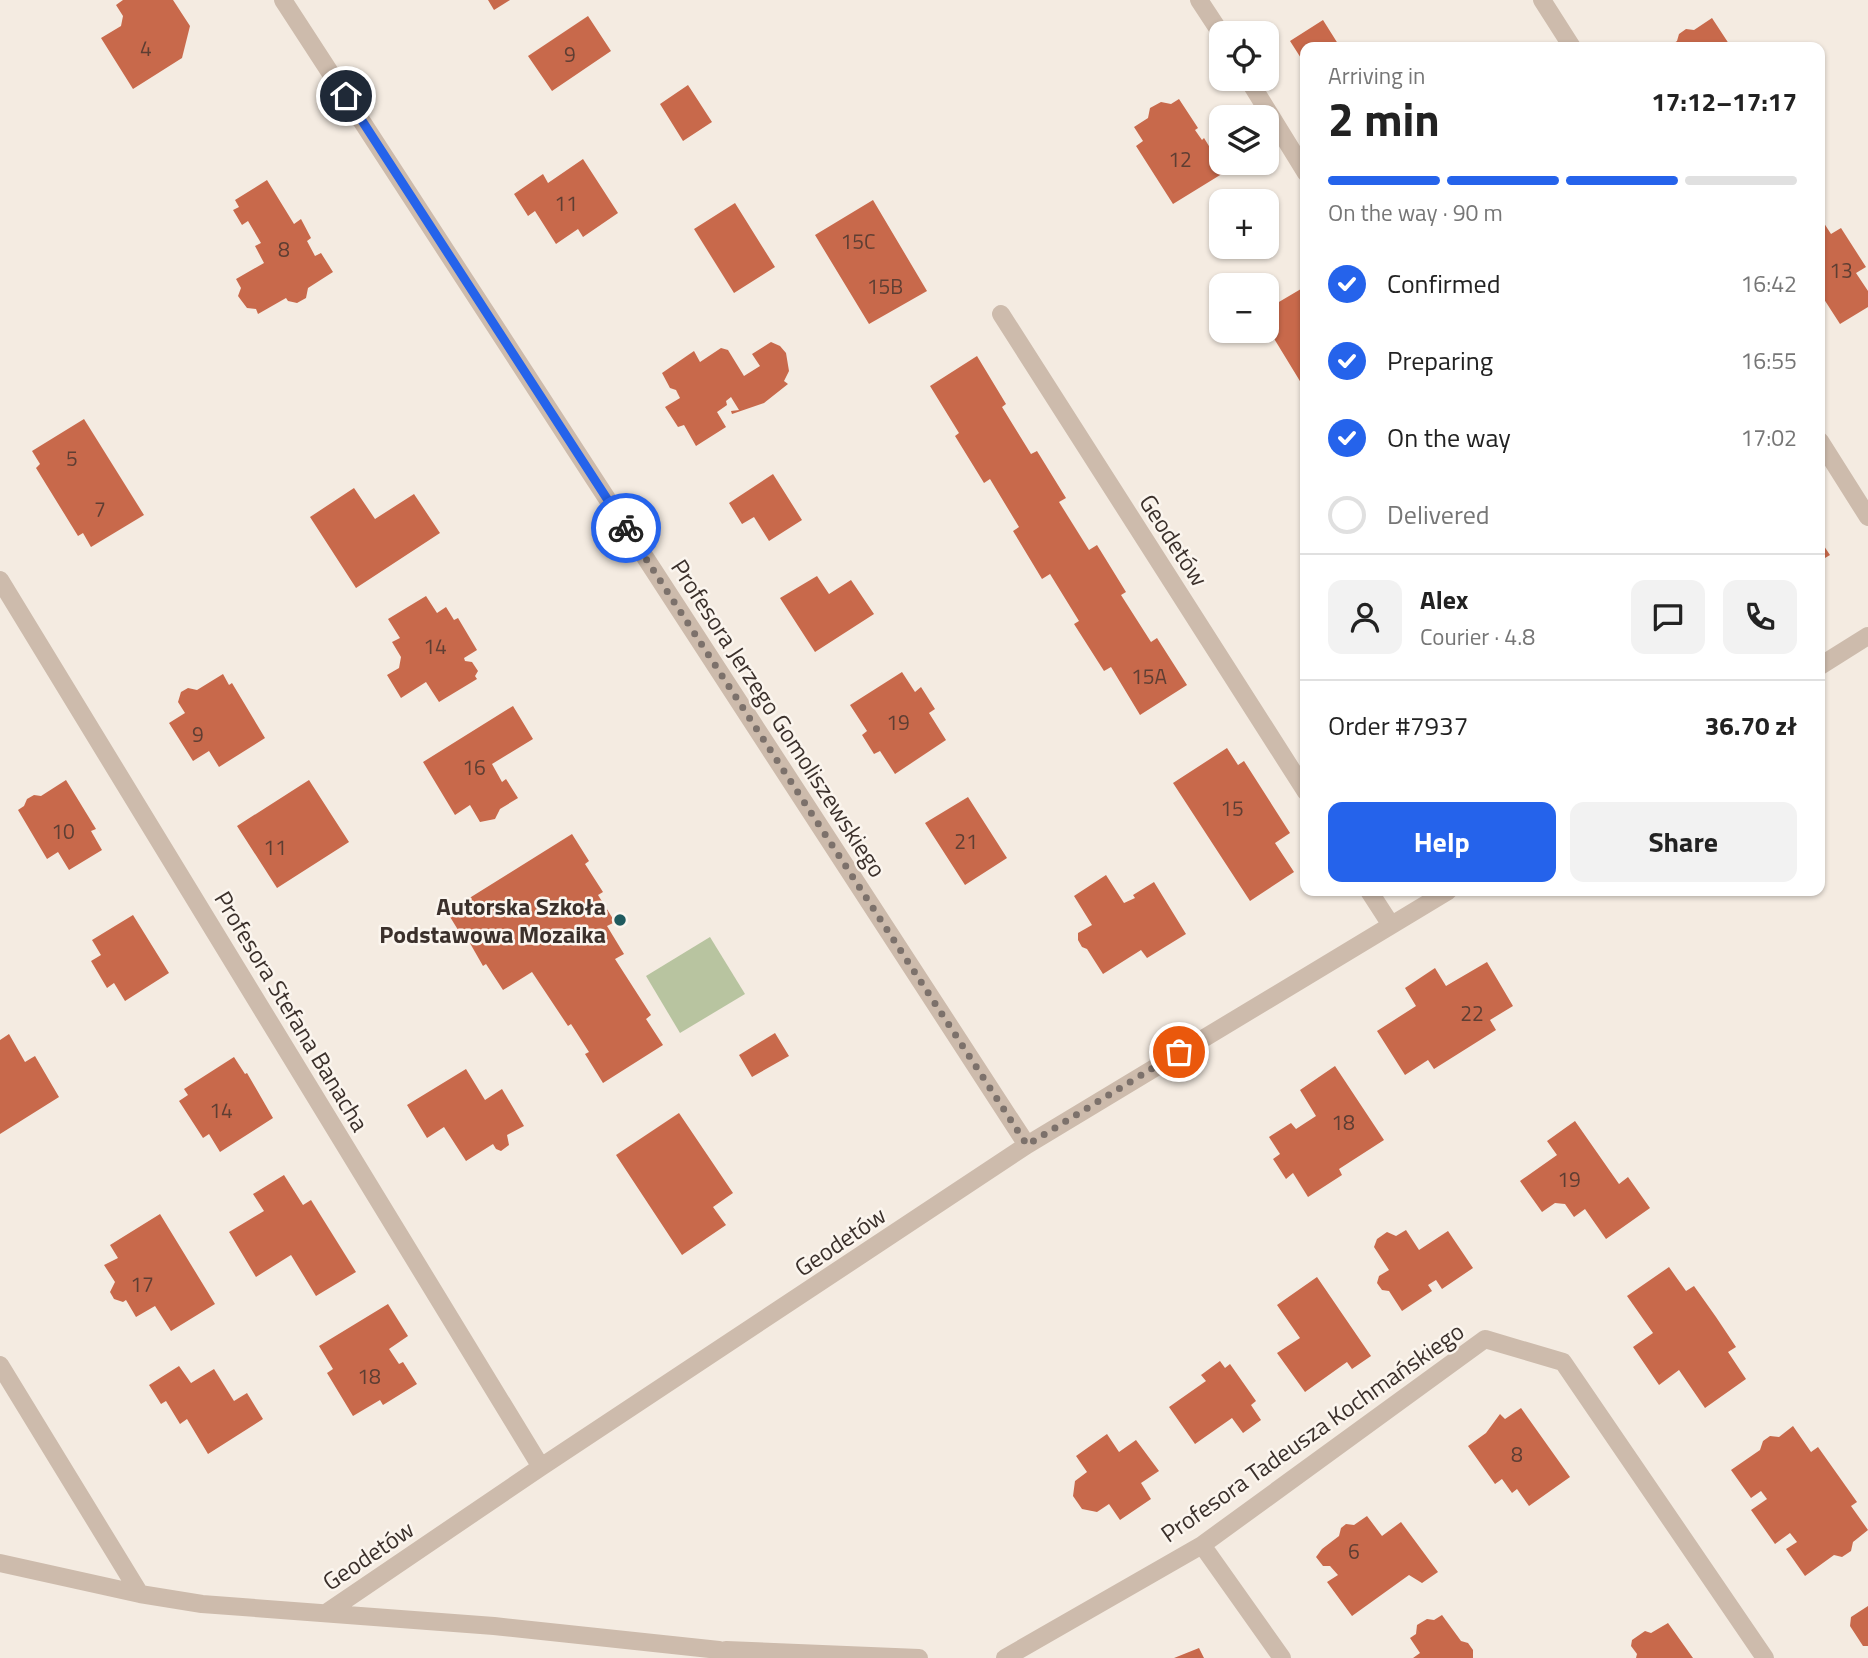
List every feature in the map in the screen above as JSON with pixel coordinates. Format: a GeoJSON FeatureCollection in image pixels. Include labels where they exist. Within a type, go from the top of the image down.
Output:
{"type":"FeatureCollection","features":[{"type":"Feature","properties":{"kind":"street","name":"Profesora Jerzego Gomoliszewskiego"},"geometry":{"type":"LineString","coordinates":[[283,0],[1027,1145]]}},
{"type":"Feature","properties":{"kind":"street"},"geometry":{"type":"LineString","coordinates":[[1199,0],[1213,21]]}},
{"type":"Feature","properties":{"kind":"street"},"geometry":{"type":"LineString","coordinates":[[1542,0],[1569,42]]}},
{"type":"Feature","properties":{"kind":"street"},"geometry":{"type":"LineString","coordinates":[[1255,91],[1300,163]]}},
{"type":"Feature","properties":{"kind":"street","name":"Geodetów"},"geometry":{"type":"LineString","coordinates":[[1001,314],[1300,783]]}},
{"type":"Feature","properties":{"kind":"street"},"geometry":{"type":"LineString","coordinates":[[1825,449],[1868,517]]}},
{"type":"Feature","properties":{"kind":"street","name":"Profesora Stefana Banacha"},"geometry":{"type":"LineString","coordinates":[[0,580],[541,1467]]}},
{"type":"Feature","properties":{"kind":"street"},"geometry":{"type":"LineString","coordinates":[[1825,663],[1868,636]]}},
{"type":"Feature","properties":{"kind":"street"},"geometry":{"type":"LineString","coordinates":[[1372,896],[1391,925]]}},
{"type":"Feature","properties":{"kind":"street","name":"Geodetów"},"geometry":{"type":"LineString","coordinates":[[327,1613],[541,1467],[1027,1145],[1440,896]]}},
{"type":"Feature","properties":{"kind":"street","name":"Profesora Tadeusza Kochmańskiego"},"geometry":{"type":"LineString","coordinates":[[1005,1658],[1202,1545],[1485,1339],[1563,1362],[1765,1658]]}},
{"type":"Feature","properties":{"kind":"street"},"geometry":{"type":"LineString","coordinates":[[0,1365],[140,1594]]}},
{"type":"Feature","properties":{"kind":"street"},"geometry":{"type":"LineString","coordinates":[[1202,1545],[1282,1658]]}},
{"type":"Feature","properties":{"kind":"street"},"geometry":{"type":"LineString","coordinates":[[0,1563],[140,1594],[202,1604],[494,1626],[719,1650],[919,1658]]}},
{"type":"Feature","properties":{"kind":"street"},"geometry":{"type":"LineString","coordinates":[[719,1650],[738,1658]]}},
{"type":"Feature","properties":{"kind":"green space"},"geometry":{"type":"Polygon","coordinates":[[[710,937],[745,994],[680,1033],[646,976],[710,937]]]}},
{"type":"Feature","properties":{"kind":"building"},"geometry":{"type":"Polygon","coordinates":[[[123,0],[173,0],[190,26],[182,58],[133,89],[101,38],[121,26],[123,16],[116,5],[123,0]]]}},
{"type":"Feature","properties":{"kind":"building"},"geometry":{"type":"Polygon","coordinates":[[[488,0],[510,0],[494,10],[488,0]]]}},
{"type":"Feature","properties":{"kind":"building"},"geometry":{"type":"Polygon","coordinates":[[[588,16],[611,51],[552,91],[528,56],[588,16]]]}},
{"type":"Feature","properties":{"kind":"building"},"geometry":{"type":"Polygon","coordinates":[[[1712,18],[1728,42],[1676,42],[1679,34],[1686,29],[1694,30],[1712,18]]]}},
{"type":"Feature","properties":{"kind":"building"},"geometry":{"type":"Polygon","coordinates":[[[1323,20],[1337,42],[1300,42],[1300,57],[1290,41],[1323,20]]]}},
{"type":"Feature","properties":{"kind":"building"},"geometry":{"type":"Polygon","coordinates":[[[688,85],[712,122],[683,141],[660,104],[688,85]]]}},
{"type":"Feature","properties":{"kind":"building"},"geometry":{"type":"Polygon","coordinates":[[[1179,99],[1198,128],[1195,130],[1209,146],[1209,175],[1220,175],[1173,204],[1136,146],[1143,141],[1134,127],[1148,118],[1150,108],[1161,102],[1171,104],[1179,99]]]}},
{"type":"Feature","properties":{"kind":"building"},"geometry":{"type":"Polygon","coordinates":[[[583,159],[618,213],[583,237],[578,229],[556,244],[535,211],[528,216],[514,194],[543,174],[548,183],[583,159]]]}},
{"type":"Feature","properties":{"kind":"building"},"geometry":{"type":"Polygon","coordinates":[[[267,180],[294,224],[301,219],[311,238],[307,241],[315,256],[321,253],[333,272],[308,288],[306,298],[297,303],[286,298],[258,314],[256,309],[247,308],[238,296],[241,288],[236,279],[264,263],[255,246],[261,243],[248,221],[242,225],[233,210],[239,207],[235,200],[267,180]]]}},
{"type":"Feature","properties":{"kind":"building"},"geometry":{"type":"Polygon","coordinates":[[[873,200],[927,291],[869,324],[815,235],[873,200]]]}},
{"type":"Feature","properties":{"kind":"building"},"geometry":{"type":"Polygon","coordinates":[[[735,203],[775,267],[734,293],[694,229],[735,203]]]}},
{"type":"Feature","properties":{"kind":"building"},"geometry":{"type":"Polygon","coordinates":[[[1825,225],[1831,234],[1841,228],[1866,267],[1856,273],[1868,291],[1868,307],[1840,324],[1825,301],[1825,225]]]}},
{"type":"Feature","properties":{"kind":"building"},"geometry":{"type":"Polygon","coordinates":[[[1300,290],[1300,381],[1277,343],[1279,343],[1279,302],[1300,290]]]}},
{"type":"Feature","properties":{"kind":"building"},"geometry":{"type":"Polygon","coordinates":[[[771,342],[786,353],[789,371],[784,381],[788,384],[764,403],[732,414],[731,411],[739,410],[731,397],[726,401],[727,405],[717,412],[726,427],[696,446],[684,425],[678,427],[665,407],[680,398],[676,390],[670,388],[662,373],[694,351],[700,362],[721,348],[728,350],[744,376],[760,366],[752,354],[771,342]]]}},
{"type":"Feature","properties":{"kind":"building"},"geometry":{"type":"Polygon","coordinates":[[[977,356],[1006,404],[1002,407],[1031,454],[1037,451],[1066,498],[1059,502],[1089,550],[1097,545],[1126,592],[1121,595],[1151,642],[1157,638],[1187,685],[1140,715],[1111,667],[1104,671],[1074,624],[1079,621],[1050,574],[1042,579],[1013,531],[1019,527],[990,479],[984,483],[955,436],[959,433],[930,386],[977,356]]]}},
{"type":"Feature","properties":{"kind":"building"},"geometry":{"type":"Polygon","coordinates":[[[84,419],[144,515],[91,547],[83,533],[78,536],[36,468],[40,464],[32,451],[84,419]]]}},
{"type":"Feature","properties":{"kind":"building"},"geometry":{"type":"Polygon","coordinates":[[[773,474],[802,520],[769,541],[754,517],[742,524],[729,503],[773,474]]]}},
{"type":"Feature","properties":{"kind":"building"},"geometry":{"type":"Polygon","coordinates":[[[354,488],[375,519],[414,494],[440,533],[356,588],[310,517],[354,488]]]}},
{"type":"Feature","properties":{"kind":"building"},"geometry":{"type":"Polygon","coordinates":[[[817,576],[829,594],[851,580],[874,614],[815,652],[780,598],[817,576]]]}},
{"type":"Feature","properties":{"kind":"building"},"geometry":{"type":"Polygon","coordinates":[[[426,596],[437,613],[446,607],[454,620],[458,618],[477,650],[464,658],[465,661],[472,662],[478,671],[475,676],[477,679],[439,702],[426,682],[401,698],[387,675],[399,668],[401,657],[392,642],[400,638],[388,619],[426,596]]]}},
{"type":"Feature","properties":{"kind":"building"},"geometry":{"type":"Polygon","coordinates":[[[902,672],[915,692],[921,687],[935,709],[929,713],[946,740],[895,774],[880,751],[874,754],[862,735],[867,731],[850,705],[902,672]]]}},
{"type":"Feature","properties":{"kind":"building"},"geometry":{"type":"Polygon","coordinates":[[[223,674],[229,685],[232,683],[265,738],[219,767],[209,751],[193,761],[169,723],[185,713],[178,702],[181,692],[188,688],[197,690],[223,674]]]}},
{"type":"Feature","properties":{"kind":"building"},"geometry":{"type":"Polygon","coordinates":[[[513,706],[533,739],[492,764],[502,782],[506,779],[518,798],[500,809],[495,819],[480,822],[470,805],[455,815],[423,762],[513,706]]]}},
{"type":"Feature","properties":{"kind":"building"},"geometry":{"type":"Polygon","coordinates":[[[1227,748],[1238,765],[1244,761],[1290,833],[1275,843],[1294,872],[1250,901],[1173,783],[1227,748]]]}},
{"type":"Feature","properties":{"kind":"building"},"geometry":{"type":"Polygon","coordinates":[[[66,780],[96,829],[91,831],[102,850],[69,870],[58,852],[47,859],[18,810],[24,806],[27,799],[34,795],[41,796],[66,780]]]}},
{"type":"Feature","properties":{"kind":"building"},"geometry":{"type":"Polygon","coordinates":[[[309,780],[349,842],[277,888],[237,826],[309,780]]]}},
{"type":"Feature","properties":{"kind":"building"},"geometry":{"type":"Polygon","coordinates":[[[968,797],[1007,858],[965,885],[925,823],[968,797]]]}},
{"type":"Feature","properties":{"kind":"building"},"geometry":{"type":"Polygon","coordinates":[[[572,834],[589,861],[585,864],[603,892],[598,895],[615,922],[607,926],[624,954],[615,959],[651,1015],[646,1019],[663,1045],[603,1083],[585,1054],[589,1052],[532,972],[503,990],[486,964],[483,966],[467,938],[463,938],[447,912],[572,834]]]}},
{"type":"Feature","properties":{"kind":"building"},"geometry":{"type":"Polygon","coordinates":[[[1106,875],[1124,903],[1135,898],[1133,895],[1154,882],[1186,934],[1147,958],[1141,950],[1103,974],[1078,940],[1078,933],[1092,925],[1074,896],[1106,875]]]}},
{"type":"Feature","properties":{"kind":"building"},"geometry":{"type":"Polygon","coordinates":[[[133,915],[169,973],[125,1001],[114,983],[107,988],[91,961],[101,955],[92,940],[133,915]]]}},
{"type":"Feature","properties":{"kind":"building"},"geometry":{"type":"Polygon","coordinates":[[[1487,962],[1513,1006],[1490,1020],[1496,1030],[1434,1069],[1428,1060],[1405,1075],[1377,1031],[1416,1006],[1405,988],[1435,968],[1446,986],[1487,962]]]}},
{"type":"Feature","properties":{"kind":"building"},"geometry":{"type":"Polygon","coordinates":[[[775,1033],[789,1056],[752,1077],[739,1055],[775,1033]]]}},
{"type":"Feature","properties":{"kind":"building"},"geometry":{"type":"Polygon","coordinates":[[[9,1034],[25,1062],[35,1056],[59,1097],[0,1134],[0,1040],[9,1034]]]}},
{"type":"Feature","properties":{"kind":"building"},"geometry":{"type":"Polygon","coordinates":[[[234,1057],[245,1074],[247,1073],[273,1118],[220,1152],[209,1134],[203,1138],[179,1101],[188,1095],[184,1089],[234,1057]]]}},
{"type":"Feature","properties":{"kind":"building"},"geometry":{"type":"Polygon","coordinates":[[[1335,1066],[1384,1140],[1339,1169],[1342,1175],[1308,1197],[1293,1173],[1286,1179],[1273,1159],[1280,1154],[1269,1137],[1291,1123],[1296,1129],[1316,1116],[1300,1090],[1335,1066]]]}},
{"type":"Feature","properties":{"kind":"building"},"geometry":{"type":"Polygon","coordinates":[[[466,1069],[485,1100],[502,1089],[524,1126],[507,1135],[509,1145],[501,1151],[493,1144],[466,1161],[444,1127],[427,1138],[407,1105],[466,1069]]]}},
{"type":"Feature","properties":{"kind":"building"},"geometry":{"type":"Polygon","coordinates":[[[679,1113],[733,1193],[713,1207],[726,1225],[682,1255],[616,1155],[679,1113]]]}},
{"type":"Feature","properties":{"kind":"building"},"geometry":{"type":"Polygon","coordinates":[[[1575,1121],[1619,1184],[1628,1177],[1650,1208],[1606,1239],[1585,1209],[1574,1217],[1565,1204],[1555,1203],[1542,1212],[1520,1181],[1557,1155],[1547,1141],[1575,1121]]]}},
{"type":"Feature","properties":{"kind":"building"},"geometry":{"type":"Polygon","coordinates":[[[284,1175],[303,1205],[311,1200],[356,1272],[316,1296],[291,1255],[256,1277],[229,1232],[264,1211],[253,1194],[284,1175]]]}},
{"type":"Feature","properties":{"kind":"building"},"geometry":{"type":"Polygon","coordinates":[[[160,1214],[215,1304],[171,1331],[155,1306],[136,1317],[126,1300],[123,1302],[114,1299],[110,1292],[115,1282],[104,1265],[118,1258],[110,1245],[160,1214]]]}},
{"type":"Feature","properties":{"kind":"building"},"geometry":{"type":"Polygon","coordinates":[[[1406,1230],[1419,1250],[1448,1231],[1473,1268],[1442,1289],[1436,1280],[1428,1285],[1432,1291],[1402,1311],[1389,1291],[1382,1290],[1377,1283],[1379,1276],[1389,1270],[1374,1247],[1377,1239],[1387,1232],[1396,1236],[1406,1230]]]}},
{"type":"Feature","properties":{"kind":"building"},"geometry":{"type":"Polygon","coordinates":[[[1669,1267],[1686,1291],[1694,1286],[1716,1317],[1736,1347],[1728,1352],[1746,1379],[1705,1408],[1679,1370],[1659,1385],[1633,1347],[1653,1333],[1627,1296],[1669,1267]]]}},
{"type":"Feature","properties":{"kind":"building"},"geometry":{"type":"Polygon","coordinates":[[[1317,1277],[1371,1356],[1352,1369],[1347,1362],[1305,1392],[1277,1353],[1300,1338],[1277,1305],[1317,1277]]]}},
{"type":"Feature","properties":{"kind":"building"},"geometry":{"type":"Polygon","coordinates":[[[388,1304],[408,1336],[389,1349],[399,1364],[403,1362],[417,1384],[383,1405],[380,1400],[353,1416],[327,1373],[333,1369],[319,1346],[388,1304]]]}},
{"type":"Feature","properties":{"kind":"building"},"geometry":{"type":"Polygon","coordinates":[[[1220,1361],[1225,1368],[1230,1364],[1256,1401],[1251,1405],[1261,1420],[1243,1433],[1232,1418],[1195,1444],[1169,1407],[1206,1381],[1201,1375],[1220,1361]]]}},
{"type":"Feature","properties":{"kind":"building"},"geometry":{"type":"Polygon","coordinates":[[[179,1366],[191,1383],[214,1369],[234,1401],[247,1393],[263,1419],[208,1454],[187,1419],[180,1424],[166,1401],[161,1404],[149,1385],[179,1366]]]}},
{"type":"Feature","properties":{"kind":"building"},"geometry":{"type":"Polygon","coordinates":[[[1521,1408],[1570,1477],[1529,1506],[1517,1489],[1512,1493],[1502,1479],[1495,1484],[1468,1446],[1486,1433],[1500,1414],[1505,1419],[1521,1408]]]}},
{"type":"Feature","properties":{"kind":"building"},"geometry":{"type":"Polygon","coordinates":[[[1793,1426],[1811,1452],[1818,1447],[1857,1502],[1851,1506],[1868,1530],[1853,1542],[1851,1551],[1842,1557],[1834,1555],[1805,1576],[1786,1549],[1797,1542],[1790,1533],[1775,1544],[1751,1510],[1767,1499],[1761,1491],[1751,1498],[1731,1470],[1760,1450],[1763,1441],[1770,1436],[1779,1437],[1793,1426]]]}},
{"type":"Feature","properties":{"kind":"building"},"geometry":{"type":"Polygon","coordinates":[[[1107,1434],[1119,1452],[1136,1440],[1159,1471],[1141,1483],[1151,1499],[1120,1520],[1109,1504],[1097,1512],[1082,1509],[1073,1496],[1075,1481],[1087,1472],[1076,1456],[1107,1434]]]}},
{"type":"Feature","properties":{"kind":"building"},"geometry":{"type":"Polygon","coordinates":[[[1367,1516],[1382,1536],[1401,1522],[1438,1572],[1422,1583],[1409,1575],[1352,1616],[1327,1582],[1338,1575],[1330,1566],[1323,1566],[1316,1557],[1339,1536],[1341,1528],[1346,1524],[1354,1525],[1367,1516]]]}},
{"type":"Feature","properties":{"kind":"building"},"geometry":{"type":"Polygon","coordinates":[[[1868,1606],[1868,1646],[1863,1646],[1850,1626],[1851,1617],[1868,1606]]]}},
{"type":"Feature","properties":{"kind":"building"},"geometry":{"type":"Polygon","coordinates":[[[1442,1615],[1461,1641],[1468,1643],[1473,1650],[1473,1658],[1413,1658],[1420,1653],[1410,1638],[1416,1634],[1417,1625],[1442,1615]]]}},
{"type":"Feature","properties":{"kind":"building"},"geometry":{"type":"Polygon","coordinates":[[[1668,1623],[1693,1658],[1636,1658],[1637,1654],[1631,1646],[1632,1640],[1645,1631],[1651,1633],[1668,1623]]]}},
{"type":"Feature","properties":{"kind":"building"},"geometry":{"type":"Polygon","coordinates":[[[1199,1648],[1204,1658],[1174,1658],[1199,1648]]]}},
{"type":"Feature","properties":{"kind":"way so far"},"geometry":{"type":"LineString","coordinates":[[626,528],[1027,1145],[1179,1052]]}},
{"type":"Feature","properties":{"kind":"place","name":"Autorska Szkoła Podstawowa Mozaika"},"geometry":{"type":"Point","coordinates":[620,920]}},
{"type":"Feature","properties":{"kind":"route"},"geometry":{"type":"LineString","coordinates":[[346,96],[626,528]]}}]}
